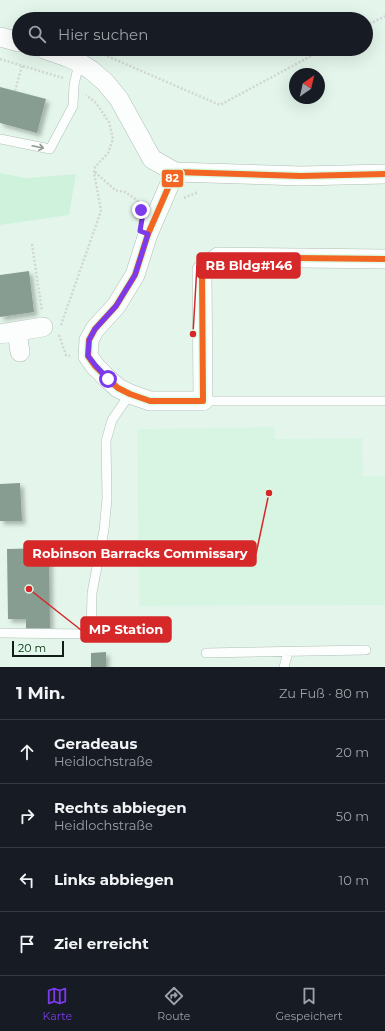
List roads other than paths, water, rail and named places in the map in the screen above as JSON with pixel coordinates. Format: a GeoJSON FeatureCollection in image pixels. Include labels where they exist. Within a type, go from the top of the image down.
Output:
{"type":"FeatureCollection","features":[{"type":"Feature","properties":{"kind":"street"},"geometry":{"type":"LineString","coordinates":[[0,37],[12,40]]}},
{"type":"Feature","properties":{"kind":"street"},"geometry":{"type":"LineString","coordinates":[[64,56],[79,63],[105,82],[119,99],[152,159],[175,172],[301,176],[385,174]]}},
{"type":"Feature","properties":{"kind":"street"},"geometry":{"type":"LineString","coordinates":[[175,172],[148,234],[135,275],[116,306],[95,329],[89,340],[88,356],[108,379],[118,388],[130,394],[150,401],[203,401],[202,270],[218,257],[385,259]]}},
{"type":"Feature","properties":{"kind":"street"},"geometry":{"type":"LineString","coordinates":[[20,352],[9,333],[51,328]]}},
{"type":"Feature","properties":{"kind":"lane"},"geometry":{"type":"LineString","coordinates":[[0,139],[50,149],[73,106],[74,85],[79,63]]}},
{"type":"Feature","properties":{"kind":"lane"},"geometry":{"type":"LineString","coordinates":[[0,633],[91,634],[92,593],[104,530],[107,499],[106,441],[112,420],[130,394]]}},
{"type":"Feature","properties":{"kind":"lane"},"geometry":{"type":"LineString","coordinates":[[203,401],[385,401]]}},
{"type":"Feature","properties":{"kind":"lane"},"geometry":{"type":"LineString","coordinates":[[206,653],[366,650]]}},
{"type":"Feature","properties":{"kind":"lane"},"geometry":{"type":"LineString","coordinates":[[284,667],[288,652]]}},
{"type":"Feature","properties":{"kind":"place","name":"RB Bldg#146"},"geometry":{"type":"Point","coordinates":[193,334]}},
{"type":"Feature","properties":{"kind":"place","name":"Robinson Barracks Commissary"},"geometry":{"type":"Point","coordinates":[269,493]}},
{"type":"Feature","properties":{"kind":"place","name":"MP Station"},"geometry":{"type":"Point","coordinates":[29,589]}}]}
